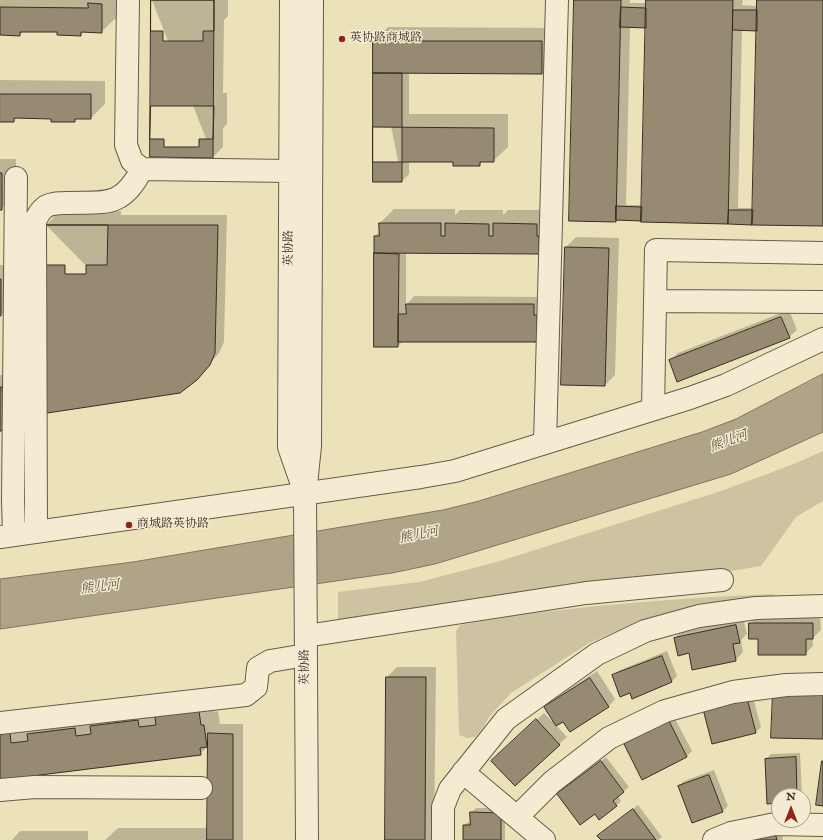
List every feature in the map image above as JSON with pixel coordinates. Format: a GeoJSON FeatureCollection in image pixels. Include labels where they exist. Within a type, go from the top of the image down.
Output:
{"type":"FeatureCollection","features":[{"type":"Feature","properties":{"kind":"street"},"geometry":{"type":"LineString","coordinates":[[128,0],[126,145],[132,161],[142,169],[290,171]]}},
{"type":"Feature","properties":{"kind":"street","name":"英协路"},"geometry":{"type":"LineString","coordinates":[[291,0],[289,447],[305,504]]}},
{"type":"Feature","properties":{"kind":"street","name":"英协路"},"geometry":{"type":"LineString","coordinates":[[307,840],[305,504],[310,446],[312,0]]}},
{"type":"Feature","properties":{"kind":"street"},"geometry":{"type":"LineString","coordinates":[[545,443],[557,0]]}},
{"type":"Feature","properties":{"kind":"street"},"geometry":{"type":"LineString","coordinates":[[36,532],[35,221],[44,208],[56,203],[100,202],[119,198],[135,184],[142,169]]}},
{"type":"Feature","properties":{"kind":"street"},"geometry":{"type":"LineString","coordinates":[[16,178],[8,225],[7,353],[13,500],[7,536],[305,504],[421,477],[455,471],[653,409],[726,384],[823,339]]}},
{"type":"Feature","properties":{"kind":"street"},"geometry":{"type":"LineString","coordinates":[[653,409],[656,250],[823,253]]}},
{"type":"Feature","properties":{"kind":"street"},"geometry":{"type":"LineString","coordinates":[[655,301],[823,302]]}},
{"type":"Feature","properties":{"kind":"street"},"geometry":{"type":"LineString","coordinates":[[0,723],[246,695],[256,688],[258,668],[270,661],[306,646],[586,594],[722,580]]}},
{"type":"Feature","properties":{"kind":"street"},"geometry":{"type":"LineString","coordinates":[[443,840],[443,807],[450,789],[506,719],[597,654],[645,632],[699,616],[756,608],[823,606]]}},
{"type":"Feature","properties":{"kind":"street"},"geometry":{"type":"LineString","coordinates":[[517,817],[552,782],[609,738],[665,711],[733,692],[786,685],[823,684]]}},
{"type":"Feature","properties":{"kind":"street"},"geometry":{"type":"LineString","coordinates":[[463,772],[544,840]]}},
{"type":"Feature","properties":{"kind":"street"},"geometry":{"type":"LineString","coordinates":[[0,790],[35,787],[201,788]]}},
{"type":"Feature","properties":{"kind":"street"},"geometry":{"type":"LineString","coordinates":[[714,840],[731,833],[774,824],[823,825]]}},
{"type":"Feature","properties":{"kind":"shaded area"},"geometry":{"type":"Polygon","coordinates":[[[823,451],[823,501],[796,517],[761,566],[708,575],[338,624],[338,592],[419,582],[497,562],[721,491],[794,464],[823,451]]]}},
{"type":"Feature","properties":{"kind":"shaded area"},"geometry":{"type":"Polygon","coordinates":[[[776,594],[764,600],[661,619],[615,632],[589,643],[511,693],[489,717],[483,728],[475,737],[467,738],[459,735],[456,631],[460,625],[526,614],[625,603],[776,594]]]}},
{"type":"Feature","properties":{"kind":"water","name":"熊儿河"},"geometry":{"type":"Polygon","coordinates":[[[823,374],[823,432],[731,474],[435,564],[392,573],[0,629],[0,579],[133,562],[443,510],[479,501],[702,432],[736,419],[823,374]]]}},
{"type":"Feature","properties":{"kind":"building"},"geometry":{"type":"Polygon","coordinates":[[[151,0],[214,0],[214,31],[203,31],[203,41],[163,41],[163,31],[151,31],[151,0]]]}},
{"type":"Feature","properties":{"kind":"building"},"geometry":{"type":"Polygon","coordinates":[[[151,0],[214,0],[213,158],[150,157],[151,0]]]}},
{"type":"Feature","properties":{"kind":"building"},"geometry":{"type":"Polygon","coordinates":[[[574,0],[621,0],[616,222],[569,221],[574,0]]]}},
{"type":"Feature","properties":{"kind":"building"},"geometry":{"type":"Polygon","coordinates":[[[646,0],[733,0],[728,224],[641,222],[646,0]]]}},
{"type":"Feature","properties":{"kind":"building"},"geometry":{"type":"Polygon","coordinates":[[[757,0],[823,0],[823,226],[752,225],[757,0]]]}},
{"type":"Feature","properties":{"kind":"building"},"geometry":{"type":"Polygon","coordinates":[[[88,3],[102,4],[102,33],[81,32],[81,36],[57,35],[57,32],[20,32],[20,36],[0,35],[0,7],[88,8],[88,3]]]}},
{"type":"Feature","properties":{"kind":"building"},"geometry":{"type":"Polygon","coordinates":[[[621,7],[646,8],[646,28],[620,27],[621,7]]]}},
{"type":"Feature","properties":{"kind":"building"},"geometry":{"type":"Polygon","coordinates":[[[733,10],[757,10],[757,31],[733,30],[733,10]]]}},
{"type":"Feature","properties":{"kind":"building"},"geometry":{"type":"Polygon","coordinates":[[[373,41],[542,41],[542,74],[373,73],[373,41]]]}},
{"type":"Feature","properties":{"kind":"building"},"geometry":{"type":"Polygon","coordinates":[[[373,73],[402,73],[402,182],[373,182],[373,73]]]}},
{"type":"Feature","properties":{"kind":"building"},"geometry":{"type":"Polygon","coordinates":[[[0,94],[91,94],[91,119],[75,119],[75,122],[51,122],[51,119],[14,118],[14,122],[0,122],[0,94]]]}},
{"type":"Feature","properties":{"kind":"building"},"geometry":{"type":"Polygon","coordinates":[[[151,106],[214,106],[213,139],[199,139],[199,147],[164,147],[164,139],[150,139],[151,106]]]}},
{"type":"Feature","properties":{"kind":"building"},"geometry":{"type":"Polygon","coordinates":[[[373,127],[494,128],[494,162],[480,162],[480,166],[453,166],[453,162],[373,162],[373,127]]]}},
{"type":"Feature","properties":{"kind":"building"},"geometry":{"type":"Polygon","coordinates":[[[0,173],[2,173],[2,210],[0,210],[0,173]]]}},
{"type":"Feature","properties":{"kind":"building"},"geometry":{"type":"Polygon","coordinates":[[[616,206],[642,207],[641,221],[616,220],[616,206]]]}},
{"type":"Feature","properties":{"kind":"building"},"geometry":{"type":"Polygon","coordinates":[[[729,210],[753,210],[752,225],[728,224],[729,210]]]}},
{"type":"Feature","properties":{"kind":"building"},"geometry":{"type":"Polygon","coordinates":[[[379,223],[441,223],[441,236],[445,236],[445,223],[489,224],[489,236],[493,236],[493,223],[537,224],[539,254],[374,253],[374,236],[379,236],[379,223]]]}},
{"type":"Feature","properties":{"kind":"building"},"geometry":{"type":"Polygon","coordinates":[[[45,225],[108,225],[107,265],[86,265],[86,274],[65,274],[65,265],[44,265],[45,225]]]}},
{"type":"Feature","properties":{"kind":"building"},"geometry":{"type":"Polygon","coordinates":[[[45,225],[218,225],[215,353],[210,365],[197,380],[180,393],[41,414],[45,225]]]}},
{"type":"Feature","properties":{"kind":"building"},"geometry":{"type":"Polygon","coordinates":[[[565,247],[609,248],[605,386],[561,385],[565,247]]]}},
{"type":"Feature","properties":{"kind":"building"},"geometry":{"type":"Polygon","coordinates":[[[374,253],[399,254],[398,347],[374,347],[374,253]]]}},
{"type":"Feature","properties":{"kind":"building"},"geometry":{"type":"Polygon","coordinates":[[[1,279],[1,316],[0,316],[1,279]]]}},
{"type":"Feature","properties":{"kind":"building"},"geometry":{"type":"Polygon","coordinates":[[[406,304],[534,304],[534,315],[537,315],[537,342],[398,342],[398,314],[406,314],[406,304]]]}},
{"type":"Feature","properties":{"kind":"building"},"geometry":{"type":"Polygon","coordinates":[[[781,317],[790,338],[677,382],[669,360],[781,317]]]}},
{"type":"Feature","properties":{"kind":"building"},"geometry":{"type":"Polygon","coordinates":[[[2,387],[6,431],[0,431],[0,388],[2,387]]]}},
{"type":"Feature","properties":{"kind":"building"},"geometry":{"type":"Polygon","coordinates":[[[749,623],[813,623],[813,639],[806,639],[806,655],[758,655],[758,639],[749,639],[749,623]]]}},
{"type":"Feature","properties":{"kind":"building"},"geometry":{"type":"Polygon","coordinates":[[[736,625],[740,643],[733,644],[736,661],[692,670],[689,653],[678,656],[674,638],[736,625]]]}},
{"type":"Feature","properties":{"kind":"building"},"geometry":{"type":"Polygon","coordinates":[[[662,656],[672,682],[632,699],[630,693],[620,697],[612,675],[662,656]]]}},
{"type":"Feature","properties":{"kind":"building"},"geometry":{"type":"Polygon","coordinates":[[[386,677],[426,677],[425,840],[385,840],[386,677]]]}},
{"type":"Feature","properties":{"kind":"building"},"geometry":{"type":"Polygon","coordinates":[[[590,678],[609,707],[570,732],[563,722],[556,726],[544,707],[590,678]]]}},
{"type":"Feature","properties":{"kind":"building"},"geometry":{"type":"Polygon","coordinates":[[[773,692],[823,693],[823,739],[771,738],[773,692]]]}},
{"type":"Feature","properties":{"kind":"building"},"geometry":{"type":"Polygon","coordinates":[[[747,698],[756,733],[712,744],[703,709],[747,698]]]}},
{"type":"Feature","properties":{"kind":"building"},"geometry":{"type":"Polygon","coordinates":[[[199,711],[201,725],[204,725],[207,747],[200,748],[201,755],[0,780],[0,734],[10,733],[11,743],[28,741],[27,734],[75,728],[76,736],[91,734],[90,726],[138,720],[139,727],[156,725],[155,717],[199,711]]]}},
{"type":"Feature","properties":{"kind":"building"},"geometry":{"type":"Polygon","coordinates":[[[536,719],[560,745],[515,786],[491,761],[536,719]]]}},
{"type":"Feature","properties":{"kind":"building"},"geometry":{"type":"Polygon","coordinates":[[[669,721],[687,757],[642,780],[624,744],[669,721]]]}},
{"type":"Feature","properties":{"kind":"building"},"geometry":{"type":"Polygon","coordinates":[[[208,733],[233,734],[233,840],[207,840],[208,733]]]}},
{"type":"Feature","properties":{"kind":"building"},"geometry":{"type":"Polygon","coordinates":[[[796,757],[797,788],[771,788],[771,804],[767,804],[765,759],[796,757]]]}},
{"type":"Feature","properties":{"kind":"building"},"geometry":{"type":"Polygon","coordinates":[[[601,761],[624,792],[613,801],[617,806],[599,820],[595,814],[580,825],[557,794],[601,761]]]}},
{"type":"Feature","properties":{"kind":"building"},"geometry":{"type":"Polygon","coordinates":[[[823,761],[823,806],[816,805],[823,761]]]}},
{"type":"Feature","properties":{"kind":"building"},"geometry":{"type":"Polygon","coordinates":[[[709,775],[723,812],[692,823],[678,786],[709,775]]]}},
{"type":"Feature","properties":{"kind":"building"},"geometry":{"type":"Polygon","coordinates":[[[633,809],[656,840],[601,840],[597,836],[633,809]]]}},
{"type":"Feature","properties":{"kind":"building"},"geometry":{"type":"Polygon","coordinates":[[[470,812],[501,813],[501,840],[463,840],[463,825],[470,825],[470,812]]]}},
{"type":"Feature","properties":{"kind":"building"},"geometry":{"type":"Polygon","coordinates":[[[775,833],[777,840],[750,840],[775,833]]]}},
{"type":"Feature","properties":{"kind":"place","name":"英协路商城路"},"geometry":{"type":"Point","coordinates":[342,39]}},
{"type":"Feature","properties":{"kind":"place","name":"商城路英协路"},"geometry":{"type":"Point","coordinates":[129,525]}}]}
